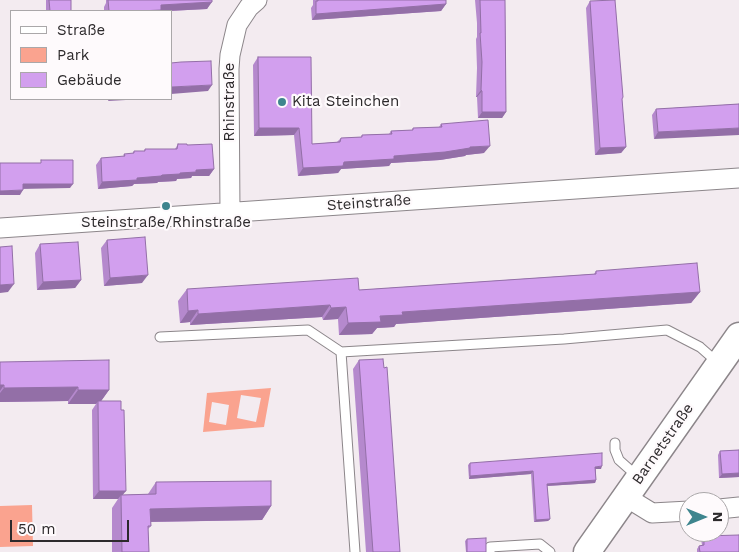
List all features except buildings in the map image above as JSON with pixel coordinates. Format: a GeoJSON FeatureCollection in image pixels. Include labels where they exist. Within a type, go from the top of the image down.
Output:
{"type":"FeatureCollection","features":[{"type":"Feature","properties":{"kind":"street","name":"Rhinstraße"},"geometry":{"type":"LineString","coordinates":[[230,212],[230,55],[237,25],[249,7],[257,0]]}},
{"type":"Feature","properties":{"kind":"street","name":"Steinstraße"},"geometry":{"type":"LineString","coordinates":[[0,228],[739,178]]}},
{"type":"Feature","properties":{"kind":"street","name":"Barnetstraße"},"geometry":{"type":"LineString","coordinates":[[588,552],[739,336]]}},
{"type":"Feature","properties":{"kind":"street"},"geometry":{"type":"LineString","coordinates":[[632,488],[652,513],[679,512]]}},
{"type":"Feature","properties":{"kind":"lane"},"geometry":{"type":"LineString","coordinates":[[160,337],[308,330],[341,352],[564,339],[667,330],[700,347],[719,364]]}},
{"type":"Feature","properties":{"kind":"lane"},"geometry":{"type":"LineString","coordinates":[[341,352],[355,552]]}},
{"type":"Feature","properties":{"kind":"lane"},"geometry":{"type":"LineString","coordinates":[[615,443],[618,460],[632,488]]}},
{"type":"Feature","properties":{"kind":"lane"},"geometry":{"type":"LineString","coordinates":[[490,552],[490,547],[500,550],[518,549],[540,544],[550,552]]}},
{"type":"Feature","properties":{"kind":"green space"},"geometry":{"type":"Polygon","coordinates":[[[271,388],[264,427],[203,432],[207,393],[271,388]],[[241,395],[237,418],[256,422],[261,398],[241,395]],[[212,402],[209,422],[226,425],[229,405],[212,402]]]}},
{"type":"Feature","properties":{"kind":"green space"},"geometry":{"type":"Polygon","coordinates":[[[32,505],[33,546],[0,547],[0,506],[32,505]]]}},
{"type":"Feature","properties":{"kind":"place","name":"Kita Steinchen"},"geometry":{"type":"Point","coordinates":[282,102]}},
{"type":"Feature","properties":{"kind":"place","name":"Steinstraße/Rhinstraße"},"geometry":{"type":"Point","coordinates":[166,206]}}]}
